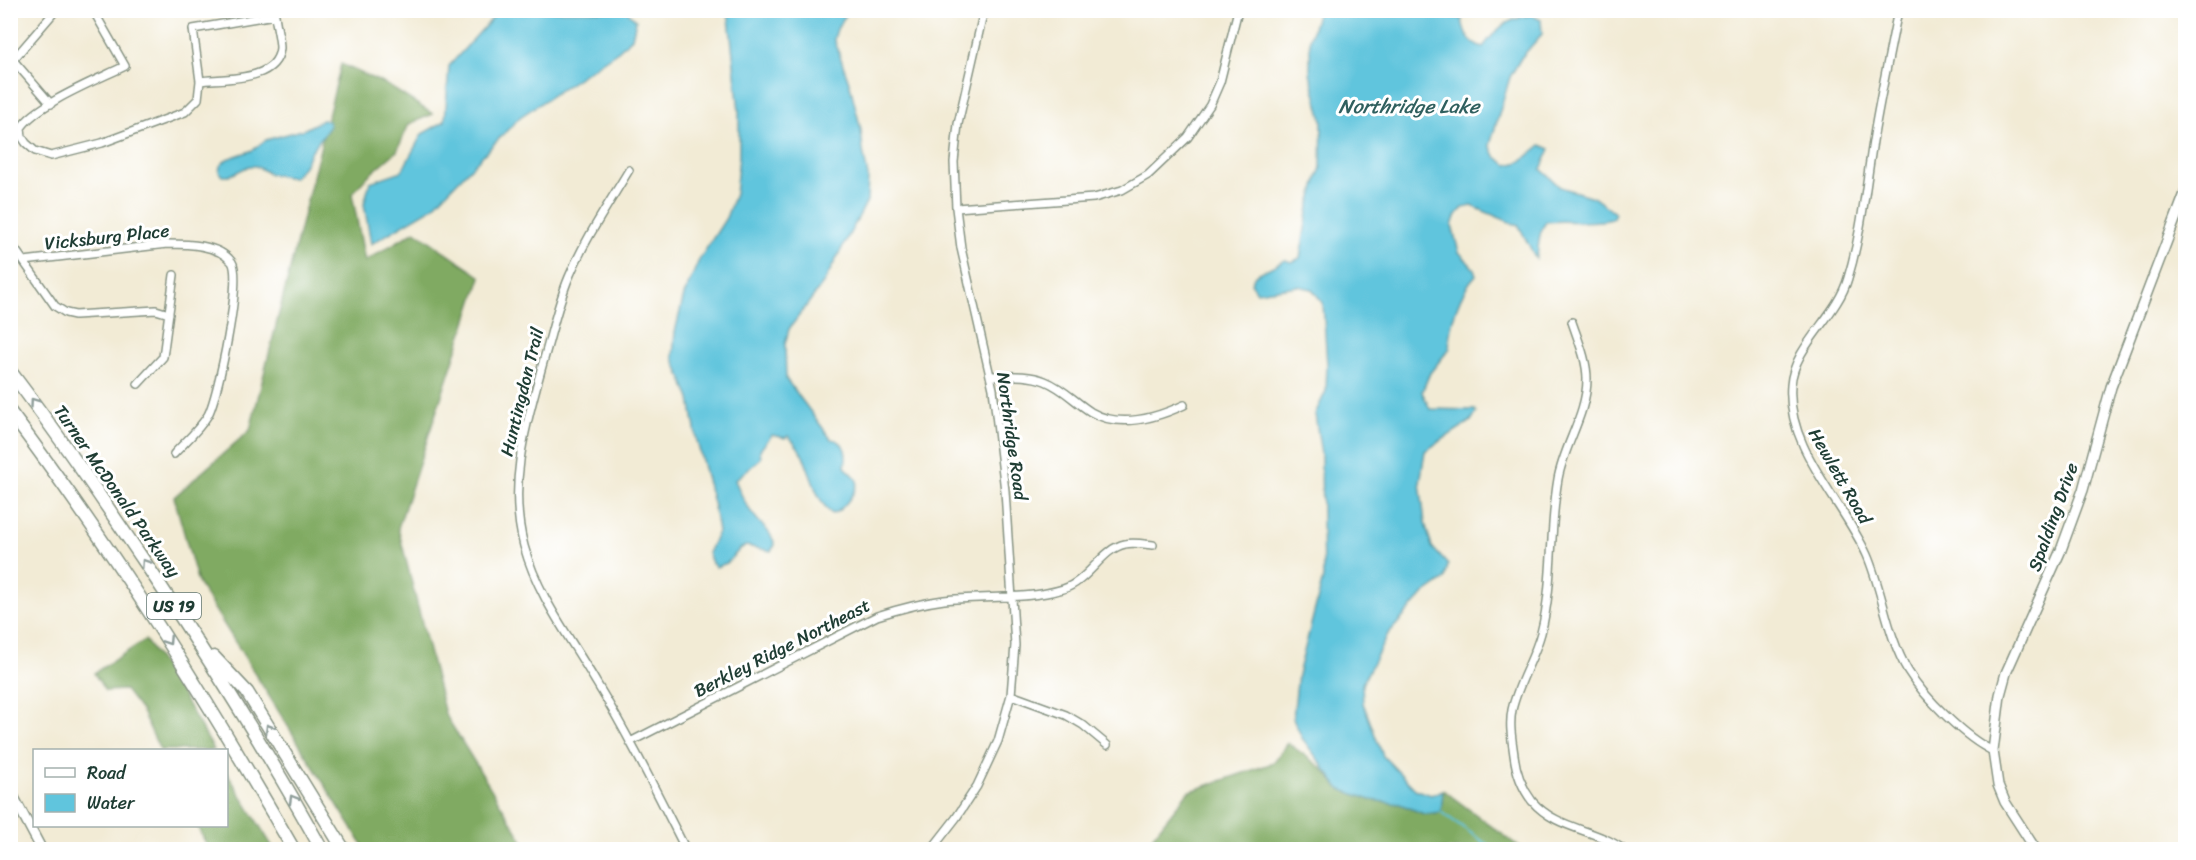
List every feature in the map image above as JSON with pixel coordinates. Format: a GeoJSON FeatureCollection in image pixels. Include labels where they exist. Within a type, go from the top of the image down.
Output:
{"type":"FeatureCollection","features":[{"type":"Feature","properties":{"kind":"highway","name":"Turner McDonald Parkway"},"geometry":{"type":"LineString","coordinates":[[10,371],[98,492],[195,637],[322,849]]}},
{"type":"Feature","properties":{"kind":"highway","name":"US 19"},"geometry":{"type":"LineString","coordinates":[[10,412],[104,544],[160,629],[212,710],[294,849]]}},
{"type":"Feature","properties":{"kind":"highway"},"geometry":{"type":"LineString","coordinates":[[195,637],[247,692],[344,849]]}},
{"type":"Feature","properties":{"kind":"street"},"geometry":{"type":"LineString","coordinates":[[51,104],[12,56],[56,10]]}},
{"type":"Feature","properties":{"kind":"street"},"geometry":{"type":"LineString","coordinates":[[93,10],[125,66],[51,104],[25,121],[21,128],[22,137],[35,151],[51,156],[102,143],[185,112],[198,99],[200,81],[193,29],[275,15],[280,48],[274,64],[256,75],[200,81]]}},
{"type":"Feature","properties":{"kind":"street","name":"Northridge Road"},"geometry":{"type":"LineString","coordinates":[[930,849],[956,818],[989,763],[1006,718],[1011,695],[1015,645],[1005,491],[990,376],[961,248],[956,208],[954,162],[958,124],[984,10]]}},
{"type":"Feature","properties":{"kind":"street"},"geometry":{"type":"LineString","coordinates":[[956,208],[1094,198],[1122,190],[1148,175],[1188,138],[1210,105],[1223,71],[1238,10]]}},
{"type":"Feature","properties":{"kind":"street","name":"Hewlett Road"},"geometry":{"type":"LineString","coordinates":[[1898,10],[1862,215],[1848,278],[1838,302],[1797,362],[1791,382],[1790,404],[1794,424],[1802,444],[1847,517],[1867,556],[1897,649],[1907,670],[1922,690],[1958,726],[1980,745],[1993,751]]}},
{"type":"Feature","properties":{"kind":"street","name":"Huntingdon Trail"},"geometry":{"type":"LineString","coordinates":[[629,170],[587,239],[568,278],[524,436],[517,483],[521,529],[534,574],[547,602],[596,681],[630,742],[686,849]]}},
{"type":"Feature","properties":{"kind":"street","name":"Spalding Drive"},"geometry":{"type":"LineString","coordinates":[[2036,849],[2005,802],[1998,785],[1993,751],[2000,695],[2006,673],[2061,550],[2083,490],[2111,387],[2186,191]]}},
{"type":"Feature","properties":{"kind":"street"},"geometry":{"type":"LineString","coordinates":[[10,242],[55,306],[66,313],[75,315],[156,310],[169,314]]}},
{"type":"Feature","properties":{"kind":"street","name":"Vicksburg Place"},"geometry":{"type":"LineString","coordinates":[[24,261],[184,244],[217,251],[233,264],[236,272],[234,299],[218,389],[201,425],[174,454]]}},
{"type":"Feature","properties":{"kind":"street"},"geometry":{"type":"LineString","coordinates":[[138,384],[163,357],[174,275]]}},
{"type":"Feature","properties":{"kind":"street"},"geometry":{"type":"LineString","coordinates":[[1572,322],[1585,363],[1586,392],[1583,408],[1563,458],[1558,478],[1548,599],[1541,634],[1515,700],[1510,730],[1518,776],[1532,800],[1543,812],[1562,824],[1599,836],[1624,849]]}},
{"type":"Feature","properties":{"kind":"street"},"geometry":{"type":"LineString","coordinates":[[990,376],[1024,376],[1044,380],[1064,390],[1090,411],[1114,420],[1150,418],[1185,405]]}},
{"type":"Feature","properties":{"kind":"street","name":"Berkley Ridge Northeast"},"geometry":{"type":"LineString","coordinates":[[630,742],[877,616],[942,600],[1048,593],[1066,588],[1086,576],[1118,546],[1128,543],[1153,545]]}},
{"type":"Feature","properties":{"kind":"street"},"geometry":{"type":"LineString","coordinates":[[1011,695],[1066,715],[1083,724],[1107,745]]}},
{"type":"Feature","properties":{"kind":"street"},"geometry":{"type":"LineString","coordinates":[[10,790],[42,849]]}},
{"type":"Feature","properties":{"kind":"green space"},"geometry":{"type":"Polygon","coordinates":[[[341,64],[387,85],[433,114],[409,124],[397,151],[367,177],[352,194],[365,261],[415,231],[481,277],[398,528],[445,714],[528,849],[365,849],[198,583],[174,497],[250,430],[341,64]]]}},
{"type":"Feature","properties":{"kind":"green space"},"geometry":{"type":"Polygon","coordinates":[[[145,640],[172,677],[213,749],[160,749],[142,712],[125,690],[105,691],[94,673],[145,640]]]}},
{"type":"Feature","properties":{"kind":"green space"},"geometry":{"type":"Polygon","coordinates":[[[1288,743],[1322,768],[1340,789],[1371,800],[1400,804],[1424,814],[1441,812],[1443,790],[1522,849],[1142,850],[1188,792],[1273,763],[1288,743]]]}},
{"type":"Feature","properties":{"kind":"green space"},"geometry":{"type":"Polygon","coordinates":[[[228,775],[274,849],[209,849],[198,827],[228,827],[228,775]]]}},
{"type":"Feature","properties":{"kind":"water"},"geometry":{"type":"Polygon","coordinates":[[[499,11],[627,11],[636,20],[632,38],[618,51],[520,117],[432,208],[371,244],[364,204],[370,182],[402,171],[422,134],[445,121],[449,66],[499,11]]]}},
{"type":"Feature","properties":{"kind":"water"},"geometry":{"type":"Polygon","coordinates":[[[726,11],[848,11],[834,39],[850,85],[861,130],[868,176],[867,201],[824,282],[789,329],[785,344],[786,379],[831,439],[836,440],[845,449],[845,467],[856,479],[856,487],[844,506],[832,514],[824,506],[796,444],[788,436],[785,438],[772,435],[760,450],[761,458],[735,480],[746,505],[770,534],[775,545],[771,551],[746,546],[741,548],[727,563],[716,567],[708,553],[718,532],[714,507],[697,441],[690,399],[673,357],[675,332],[684,295],[699,260],[726,218],[735,194],[739,156],[739,111],[729,18],[726,11]]]}},
{"type":"Feature","properties":{"kind":"water","name":"Northridge Lake"},"geometry":{"type":"Polygon","coordinates":[[[1318,11],[1424,11],[1462,19],[1468,37],[1483,47],[1498,29],[1515,19],[1531,15],[1541,20],[1542,34],[1521,58],[1510,77],[1490,145],[1495,156],[1507,165],[1520,162],[1541,145],[1550,149],[1541,169],[1560,187],[1593,197],[1615,213],[1612,219],[1604,221],[1546,222],[1540,235],[1536,259],[1519,226],[1472,206],[1463,208],[1455,217],[1452,226],[1459,252],[1474,269],[1476,275],[1465,290],[1456,309],[1450,348],[1430,373],[1422,392],[1430,409],[1475,410],[1476,413],[1471,421],[1425,451],[1420,483],[1425,523],[1432,547],[1448,565],[1445,579],[1424,594],[1388,634],[1362,684],[1363,703],[1383,756],[1415,789],[1431,795],[1443,790],[1441,812],[1424,814],[1400,804],[1371,800],[1340,789],[1302,738],[1293,718],[1298,675],[1323,578],[1321,454],[1315,414],[1326,391],[1327,365],[1323,303],[1312,289],[1298,286],[1257,292],[1251,283],[1255,275],[1285,260],[1292,262],[1300,258],[1309,207],[1321,167],[1322,120],[1310,73],[1310,38],[1318,11]]]}},
{"type":"Feature","properties":{"kind":"water"},"geometry":{"type":"Polygon","coordinates":[[[322,120],[328,121],[330,126],[310,153],[304,166],[293,178],[270,174],[256,166],[249,166],[229,176],[222,176],[219,172],[220,166],[227,159],[253,150],[266,140],[305,129],[322,120]]]}},
{"type":"Feature","properties":{"kind":"waterway"},"geometry":{"type":"LineString","coordinates":[[1441,812],[1495,850]]}}]}
